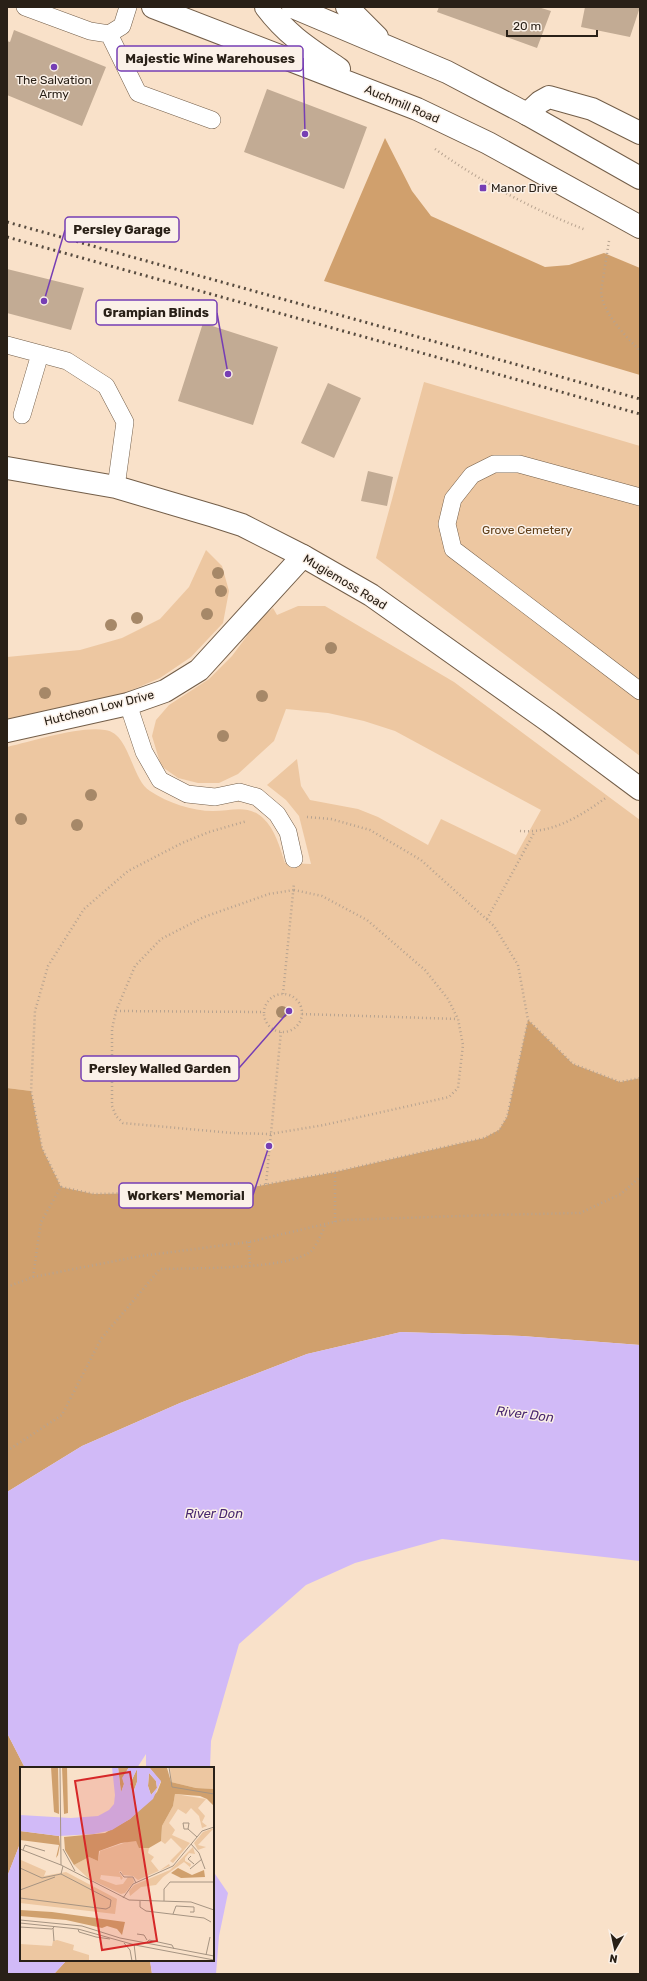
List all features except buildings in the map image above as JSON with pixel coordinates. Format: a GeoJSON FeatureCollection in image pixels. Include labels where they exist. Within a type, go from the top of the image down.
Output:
{"type":"FeatureCollection","features":[{"type":"Feature","properties":{"kind":"main road","name":"Auchmill Road"},"geometry":{"type":"LineString","coordinates":[[153,7],[418,109],[488,143],[640,227]]}},
{"type":"Feature","properties":{"kind":"main road"},"geometry":{"type":"LineString","coordinates":[[266,7],[280,25],[299,43],[377,93]]}},
{"type":"Feature","properties":{"kind":"main road"},"geometry":{"type":"LineString","coordinates":[[292,7],[447,72],[527,114],[640,178]]}},
{"type":"Feature","properties":{"kind":"main road"},"geometry":{"type":"LineString","coordinates":[[348,7],[368,29],[390,47]]}},
{"type":"Feature","properties":{"kind":"main road"},"geometry":{"type":"LineString","coordinates":[[527,114],[540,102],[549,97],[592,109],[640,133]]}},
{"type":"Feature","properties":{"kind":"main road","name":"Mugiemoss Road"},"geometry":{"type":"LineString","coordinates":[[7,468],[116,487],[242,525],[303,556],[371,596],[550,722],[634,785]]}},
{"type":"Feature","properties":{"kind":"main road","name":"Hutcheon Low Drive"},"geometry":{"type":"LineString","coordinates":[[7,731],[128,704],[166,691],[199,670],[303,556]]}},
{"type":"Feature","properties":{"kind":"lane"},"geometry":{"type":"LineString","coordinates":[[25,7],[90,31],[109,34],[122,26],[128,7]]}},
{"type":"Feature","properties":{"kind":"lane"},"geometry":{"type":"LineString","coordinates":[[109,34],[138,93],[212,120]]}},
{"type":"Feature","properties":{"kind":"lane"},"geometry":{"type":"LineString","coordinates":[[7,345],[67,361],[106,386],[126,422],[116,487]]}},
{"type":"Feature","properties":{"kind":"lane"},"geometry":{"type":"LineString","coordinates":[[22,415],[40,354]]}},
{"type":"Feature","properties":{"kind":"lane"},"geometry":{"type":"LineString","coordinates":[[640,497],[519,464],[494,464],[472,476],[453,499],[447,524],[453,549],[640,691]]}},
{"type":"Feature","properties":{"kind":"lane"},"geometry":{"type":"LineString","coordinates":[[128,704],[144,752],[160,780],[187,794],[214,797],[239,792],[257,797],[277,814],[288,832],[294,859]]}},
{"type":"Feature","properties":{"kind":"path"},"geometry":{"type":"LineString","coordinates":[[430,146],[504,193],[544,213],[587,230]]}},
{"type":"Feature","properties":{"kind":"path"},"geometry":{"type":"LineString","coordinates":[[604,237],[615,241]]}},
{"type":"Feature","properties":{"kind":"path"},"geometry":{"type":"LineString","coordinates":[[610,239],[601,291],[602,299],[605,309],[610,317],[640,351]]}},
{"type":"Feature","properties":{"kind":"path"},"geometry":{"type":"LineString","coordinates":[[520,832],[534,833],[577,818],[634,785]]}},
{"type":"Feature","properties":{"kind":"path"},"geometry":{"type":"LineString","coordinates":[[277,814],[331,819],[370,830],[421,860],[487,919],[494,926],[518,964],[528,1020],[507,1117],[500,1130],[484,1138],[335,1172],[230,1191],[94,1194],[61,1187],[42,1148],[31,1091],[35,1011],[48,966],[84,909],[128,870],[182,843],[209,832],[277,814]]}},
{"type":"Feature","properties":{"kind":"path"},"geometry":{"type":"LineString","coordinates":[[487,919],[534,833]]}},
{"type":"Feature","properties":{"kind":"path"},"geometry":{"type":"LineString","coordinates":[[283,994],[294,890],[294,859]]}},
{"type":"Feature","properties":{"kind":"path"},"geometry":{"type":"LineString","coordinates":[[294,890],[322,896],[367,920],[425,970],[448,999],[458,1019],[463,1045],[458,1088],[449,1097],[324,1125],[270,1134],[232,1133],[124,1122],[116,1116],[112,1106],[112,1029],[116,1011],[135,966],[161,939],[204,917],[269,894],[294,890]]}},
{"type":"Feature","properties":{"kind":"path"},"geometry":{"type":"LineString","coordinates":[[283,994],[292,997],[300,1004],[302,1014],[300,1021],[295,1027],[288,1031],[281,1032],[268,1026],[263,1012],[266,1003],[273,996],[283,994]]}},
{"type":"Feature","properties":{"kind":"path"},"geometry":{"type":"LineString","coordinates":[[116,1011],[263,1012]]}},
{"type":"Feature","properties":{"kind":"path"},"geometry":{"type":"LineString","coordinates":[[302,1014],[458,1019]]}},
{"type":"Feature","properties":{"kind":"path"},"geometry":{"type":"LineString","coordinates":[[528,1020],[573,1064],[620,1082],[640,1078]]}},
{"type":"Feature","properties":{"kind":"path"},"geometry":{"type":"LineString","coordinates":[[266,1184],[281,1032]]}},
{"type":"Feature","properties":{"kind":"path"},"geometry":{"type":"LineString","coordinates":[[335,1172],[335,1222]]}},
{"type":"Feature","properties":{"kind":"path"},"geometry":{"type":"LineString","coordinates":[[7,1287],[32,1277],[140,1256],[249,1242],[342,1220],[491,1214],[580,1214],[621,1194],[640,1177]]}},
{"type":"Feature","properties":{"kind":"path"},"geometry":{"type":"LineString","coordinates":[[32,1277],[41,1222],[61,1187]]}},
{"type":"Feature","properties":{"kind":"path"},"geometry":{"type":"LineString","coordinates":[[7,1451],[62,1415],[102,1340],[160,1269],[250,1266],[290,1260],[310,1251],[326,1224]]}},
{"type":"Feature","properties":{"kind":"path"},"geometry":{"type":"LineString","coordinates":[[249,1242],[250,1266]]}},
{"type":"Feature","properties":{"kind":"green space","name":"Grove Cemetery"},"geometry":{"type":"Polygon","coordinates":[[[424,382],[640,446],[640,756],[376,558],[424,382]]]}},
{"type":"Feature","properties":{"kind":"green space"},"geometry":{"type":"Polygon","coordinates":[[[206,550],[222,566],[229,591],[223,623],[191,657],[160,678],[125,693],[7,719],[7,657],[80,650],[122,638],[160,619],[189,587],[206,550]]]}},
{"type":"Feature","properties":{"kind":"green space"},"geometry":{"type":"Polygon","coordinates":[[[298,606],[325,606],[454,682],[640,820],[640,1078],[620,1082],[573,1064],[528,1021],[507,1117],[499,1131],[484,1138],[335,1172],[230,1191],[94,1194],[61,1187],[42,1148],[31,1091],[7,1088],[7,747],[83,730],[105,730],[113,733],[120,739],[138,777],[150,791],[172,803],[197,810],[213,811],[239,809],[251,811],[257,814],[267,822],[271,828],[277,839],[285,863],[311,864],[299,816],[286,800],[267,785],[297,759],[301,786],[310,800],[358,809],[378,817],[428,845],[441,819],[516,855],[541,810],[395,731],[364,721],[328,713],[286,709],[274,741],[238,774],[219,783],[198,783],[178,778],[161,766],[152,736],[156,720],[169,705],[209,679],[232,656],[258,621],[273,608],[277,615],[298,606]]]}},
{"type":"Feature","properties":{"kind":"shaded area"},"geometry":{"type":"Polygon","coordinates":[[[385,138],[412,191],[431,216],[545,267],[569,265],[604,253],[640,268],[640,375],[324,281],[385,138]]]}},
{"type":"Feature","properties":{"kind":"shaded area"},"geometry":{"type":"Polygon","coordinates":[[[528,1020],[573,1064],[620,1082],[640,1078],[640,1345],[522,1336],[401,1332],[307,1354],[180,1403],[82,1446],[7,1492],[7,1088],[31,1091],[42,1148],[61,1187],[94,1194],[230,1191],[335,1172],[484,1138],[499,1130],[507,1117],[528,1020]]]}},
{"type":"Feature","properties":{"kind":"shaded area"},"geometry":{"type":"Polygon","coordinates":[[[7,1733],[24,1767],[20,1767],[20,1844],[7,1877],[7,1733]]]}},
{"type":"Feature","properties":{"kind":"shaded area"},"geometry":{"type":"Polygon","coordinates":[[[66,1961],[150,1961],[152,1974],[54,1974],[66,1961]]]}},
{"type":"Feature","properties":{"kind":"water","name":"River Don"},"geometry":{"type":"Polygon","coordinates":[[[401,1332],[522,1336],[640,1345],[640,1561],[442,1539],[355,1563],[306,1585],[239,1644],[211,1741],[210,1767],[146,1767],[146,1754],[138,1767],[24,1767],[7,1733],[7,1492],[82,1446],[180,1403],[307,1354],[401,1332]]]}},
{"type":"Feature","properties":{"kind":"water"},"geometry":{"type":"Polygon","coordinates":[[[20,1844],[20,1961],[66,1961],[54,1974],[7,1974],[7,1877],[20,1844]]]}},
{"type":"Feature","properties":{"kind":"water"},"geometry":{"type":"Polygon","coordinates":[[[214,1872],[228,1893],[219,1936],[216,1974],[152,1974],[150,1961],[214,1961],[214,1872]]]}},
{"type":"Feature","properties":{"kind":"railway"},"geometry":{"type":"LineString","coordinates":[[7,222],[640,399]]}},
{"type":"Feature","properties":{"kind":"railway"},"geometry":{"type":"LineString","coordinates":[[7,237],[640,414]]}},
{"type":"Feature","properties":{"kind":"place","name":"The Salvation Army"},"geometry":{"type":"Point","coordinates":[54,67]}},
{"type":"Feature","properties":{"kind":"place","name":"Majestic Wine Warehouses"},"geometry":{"type":"Point","coordinates":[305,134]}},
{"type":"Feature","properties":{"kind":"place","name":"Manor Drive"},"geometry":{"type":"Point","coordinates":[483,188]}},
{"type":"Feature","properties":{"kind":"place","name":"Persley Garage"},"geometry":{"type":"Point","coordinates":[44,301]}},
{"type":"Feature","properties":{"kind":"place","name":"Grampian Blinds"},"geometry":{"type":"Point","coordinates":[228,374]}},
{"type":"Feature","properties":{"kind":"place","name":"Persley Walled Garden"},"geometry":{"type":"Point","coordinates":[289,1011]}},
{"type":"Feature","properties":{"kind":"place","name":"Workers' Memorial"},"geometry":{"type":"Point","coordinates":[269,1146]}}]}
